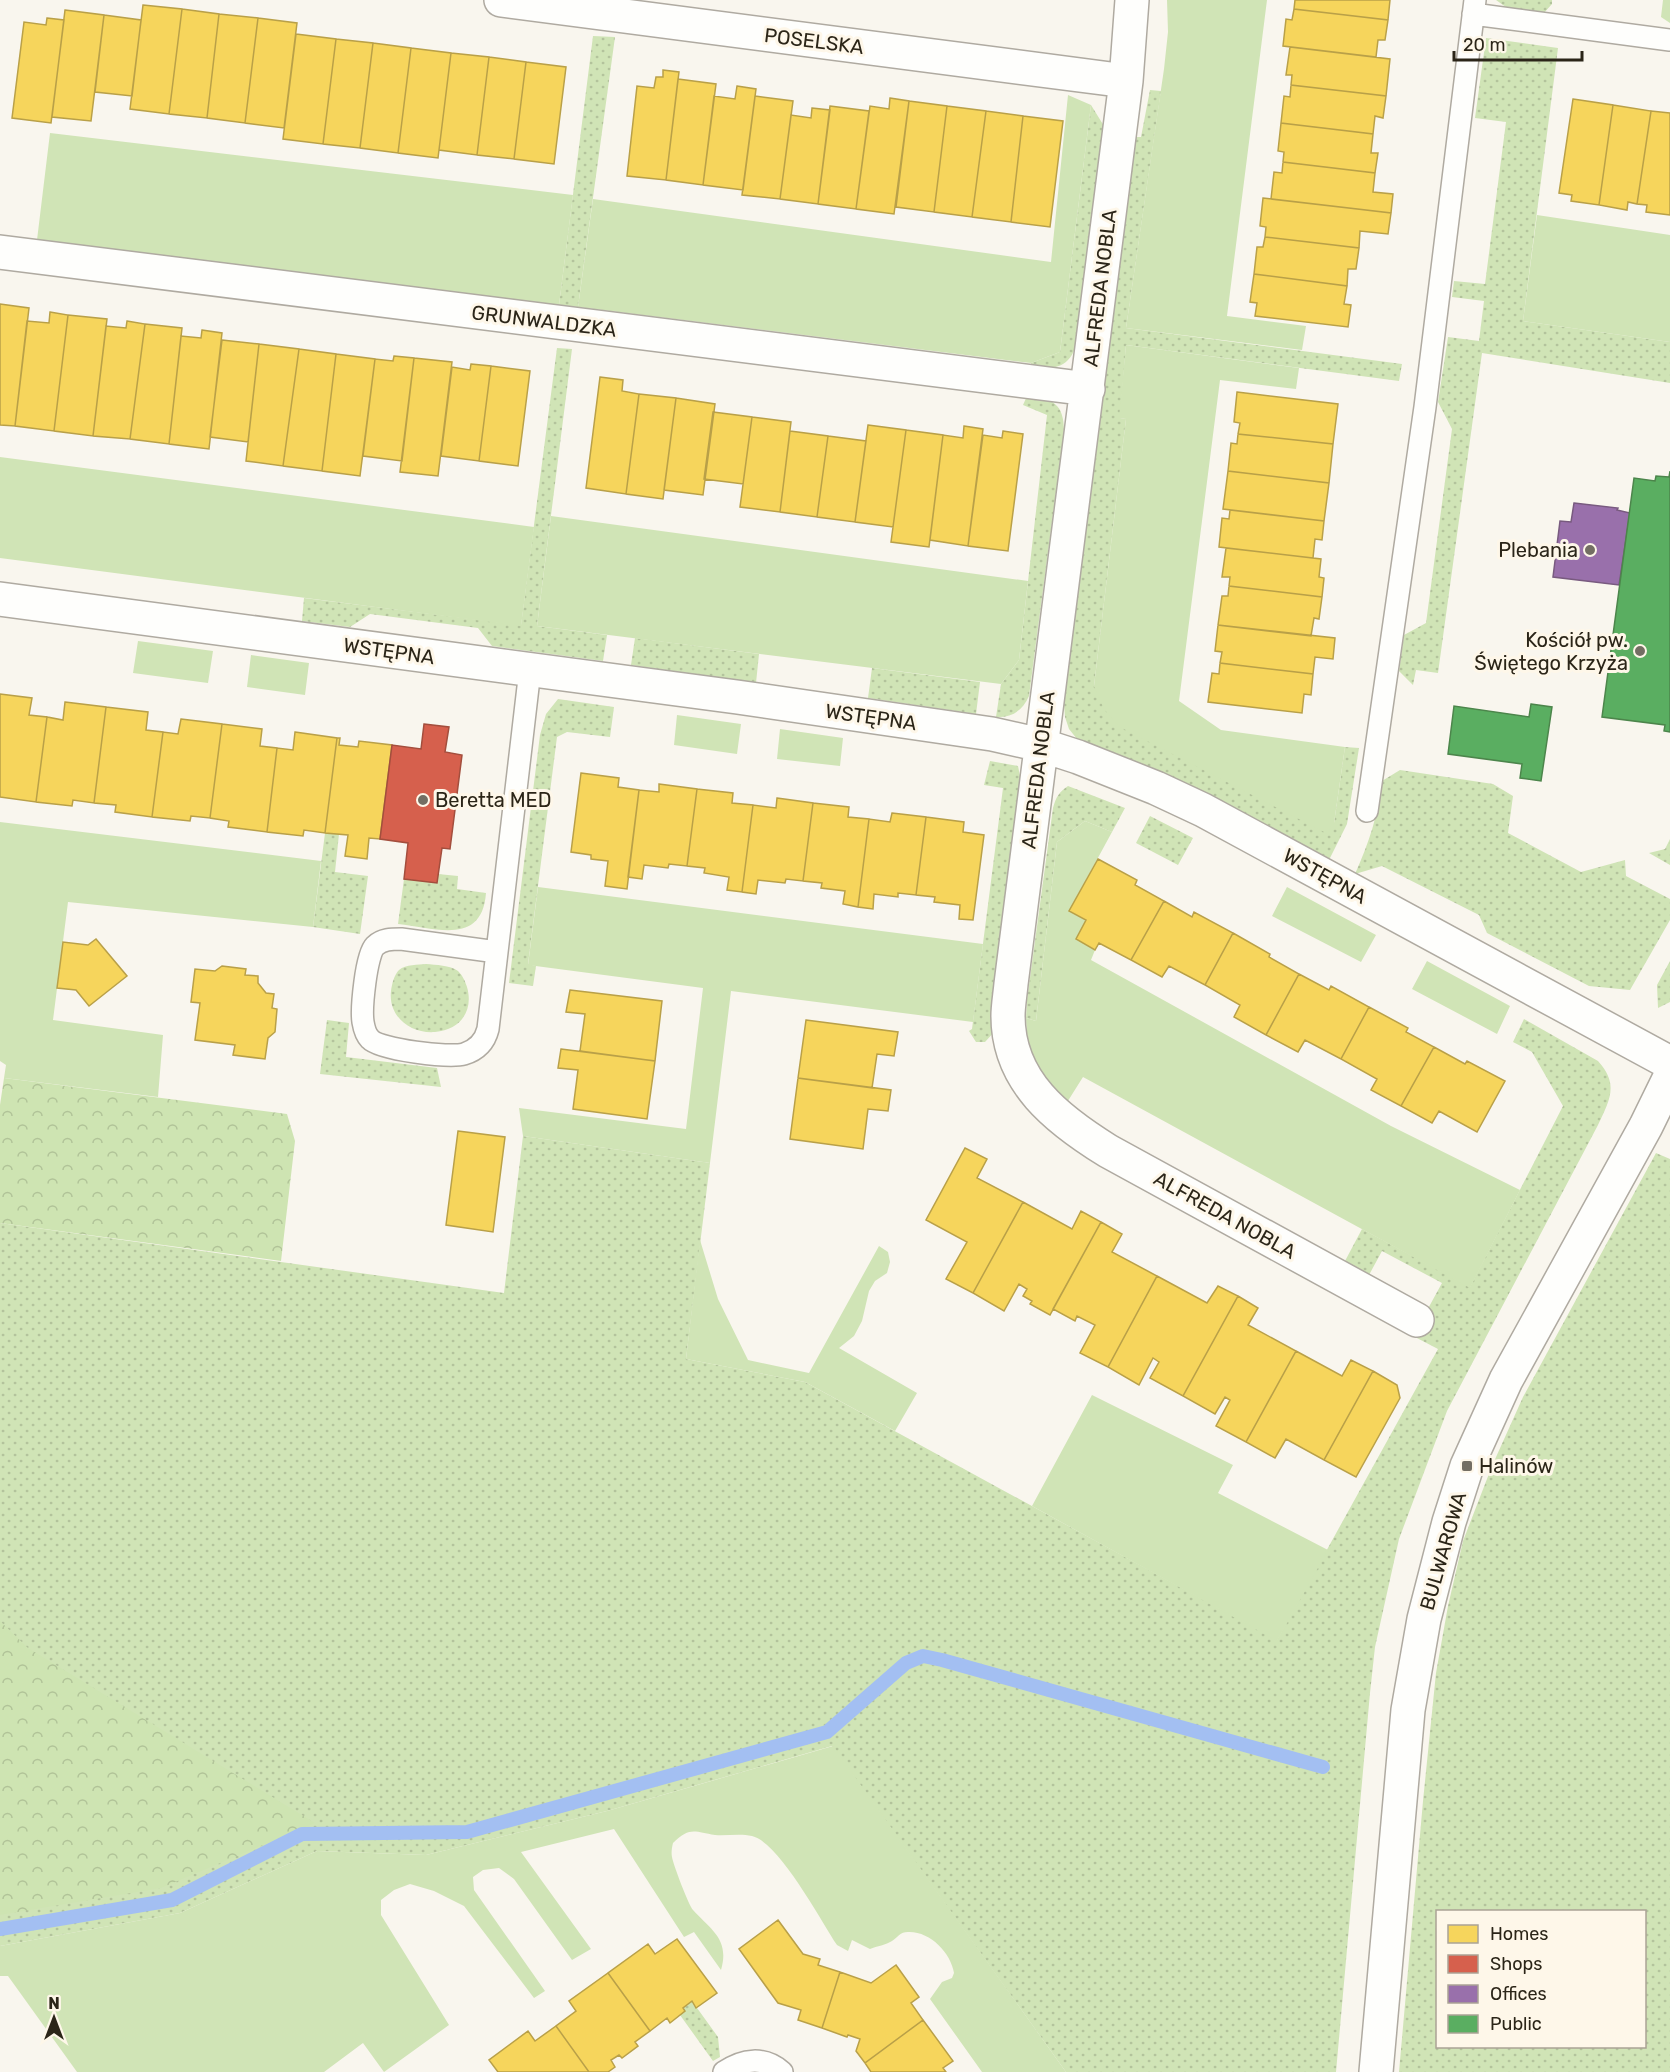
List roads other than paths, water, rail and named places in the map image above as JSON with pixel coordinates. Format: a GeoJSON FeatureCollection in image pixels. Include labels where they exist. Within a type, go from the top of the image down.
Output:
{"type":"FeatureCollection","features":[{"type":"Feature","properties":{"kind":"street","name":"POSELSKA"},"geometry":{"type":"LineString","coordinates":[[501,0],[1126,81]]}},
{"type":"Feature","properties":{"kind":"street","name":"ALFREDA NOBLA"},"geometry":{"type":"LineString","coordinates":[[1132,0],[1126,81],[1008,1017],[1011,1042],[1018,1064],[1044,1103],[1057,1116],[1108,1151],[1417,1320]]}},
{"type":"Feature","properties":{"kind":"street","name":"GRUNWALDZKA"},"geometry":{"type":"LineString","coordinates":[[0,252],[1088,389]]}},
{"type":"Feature","properties":{"kind":"street","name":"WSTĘPNA"},"geometry":{"type":"LineString","coordinates":[[0,599],[992,734],[1041,745],[1156,788],[1203,810],[1670,1063]]}},
{"type":"Feature","properties":{"kind":"street","name":"BULWAROWA"},"geometry":{"type":"LineString","coordinates":[[1376,2072],[1408,1710],[1424,1618],[1449,1522],[1467,1466],[1506,1380],[1646,1126],[1670,1077]]}},
{"type":"Feature","properties":{"kind":"lane"},"geometry":{"type":"LineString","coordinates":[[1367,811],[1425,406],[1474,7],[1670,40]]}},
{"type":"Feature","properties":{"kind":"lane"},"geometry":{"type":"LineString","coordinates":[[497,952],[401,939],[376,944],[369,959],[363,1010],[365,1030],[370,1039],[384,1046],[448,1055],[465,1054],[481,1045],[486,1037],[488,1029],[530,670]]}},
{"type":"Feature","properties":{"kind":"lane"},"geometry":{"type":"LineString","coordinates":[[724,2072],[744,2062],[756,2060],[772,2064],[782,2072]]}},
{"type":"Feature","properties":{"kind":"waterway"},"geometry":{"type":"LineString","coordinates":[[0,1929],[172,1900],[302,1834],[467,1832],[827,1732],[906,1663],[923,1656],[1323,1767]]}},
{"type":"Feature","properties":{"kind":"place","name":"Plebania"},"geometry":{"type":"Point","coordinates":[1590,550]}},
{"type":"Feature","properties":{"kind":"place","name":"Kościół pw. Świętego Krzyża"},"geometry":{"type":"Point","coordinates":[1640,651]}},
{"type":"Feature","properties":{"kind":"place","name":"Beretta MED"},"geometry":{"type":"Point","coordinates":[423,800]}},
{"type":"Feature","properties":{"kind":"place","name":"Halinów"},"geometry":{"type":"Point","coordinates":[1467,1466]}}]}
